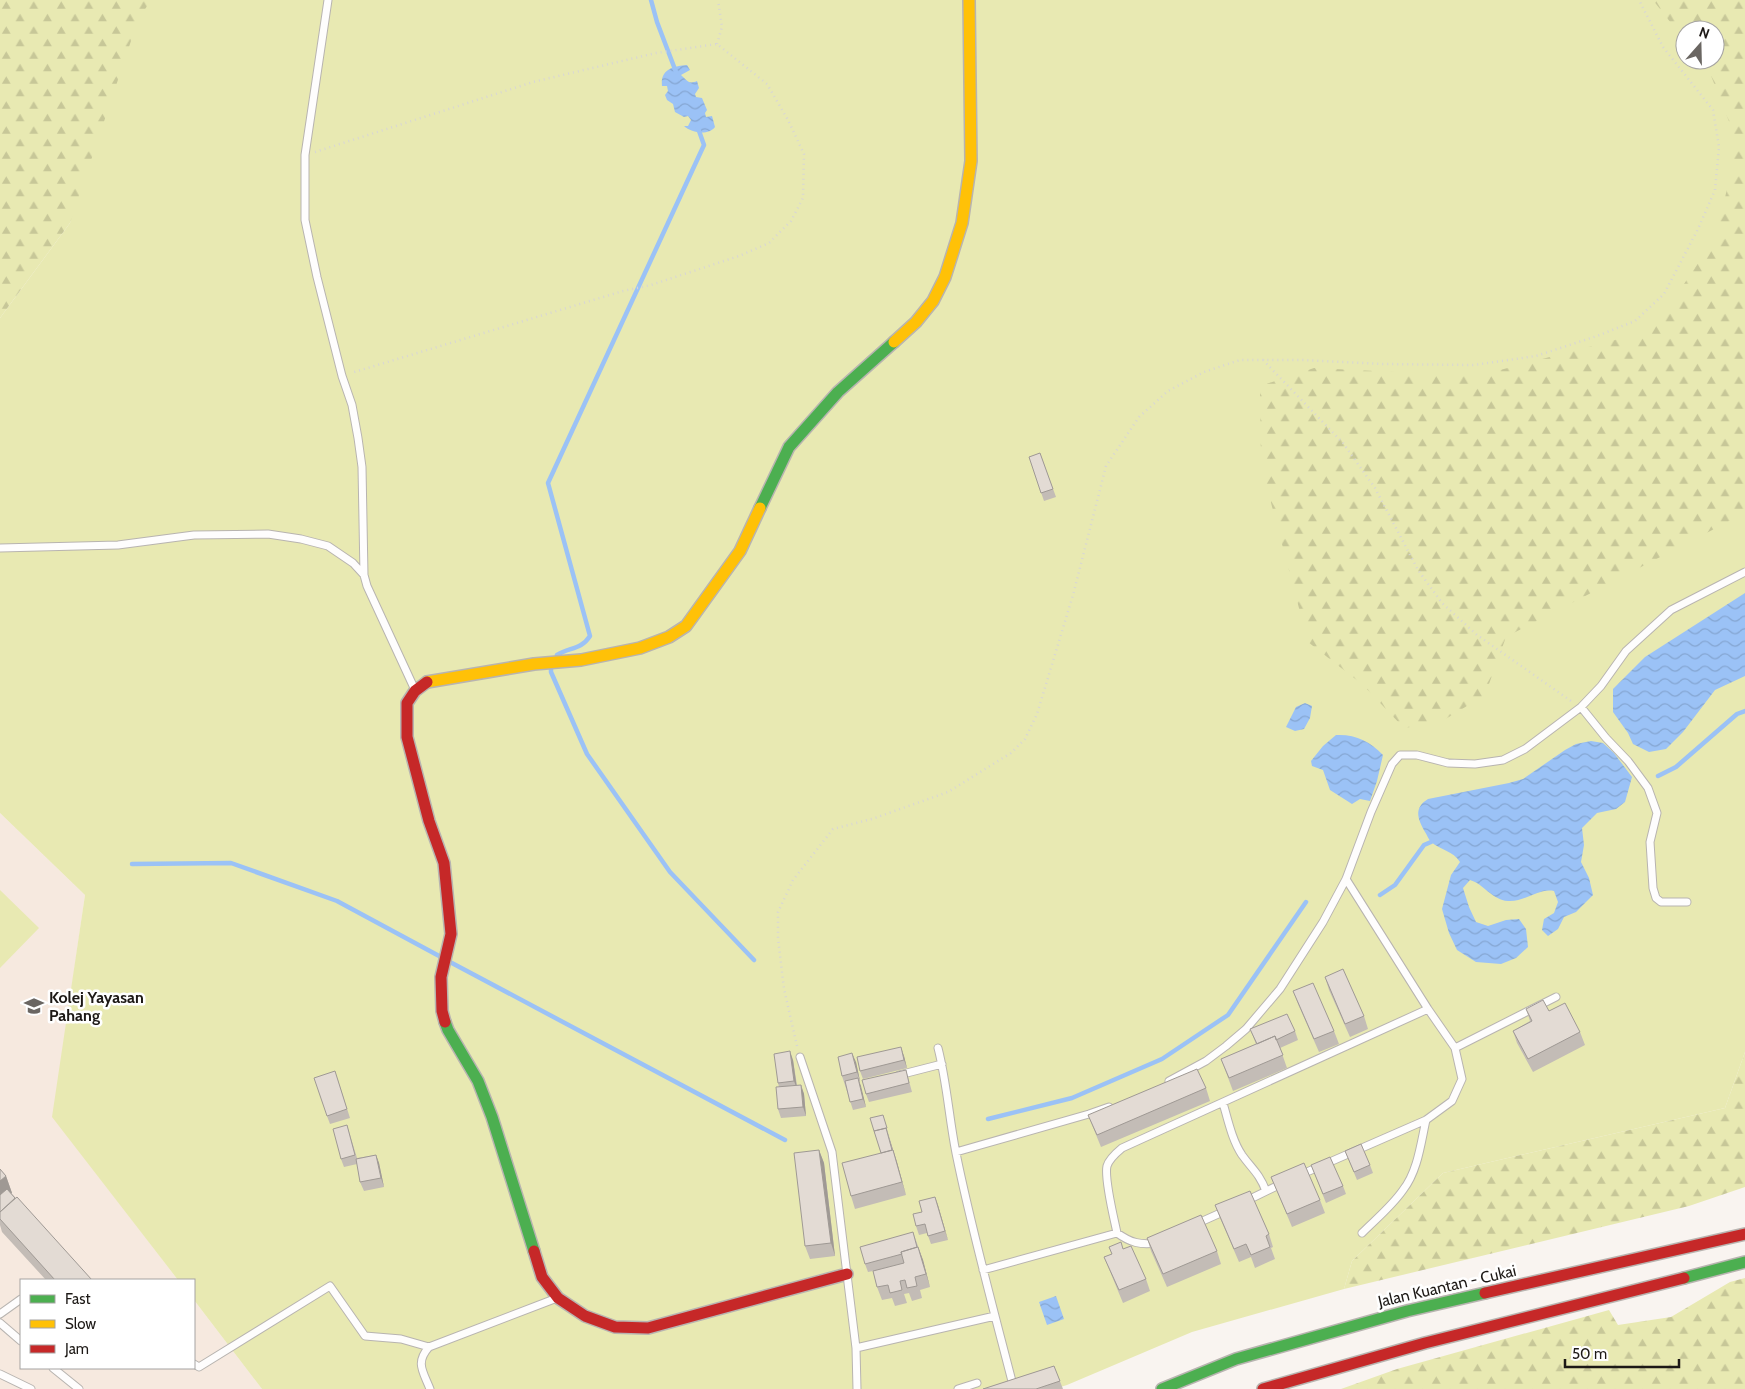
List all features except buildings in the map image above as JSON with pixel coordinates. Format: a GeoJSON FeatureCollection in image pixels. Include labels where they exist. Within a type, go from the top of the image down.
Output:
{"type":"FeatureCollection","features":[{"type":"Feature","properties":{"kind":"main road"},"geometry":{"type":"LineString","coordinates":[[847,1274],[648,1328],[615,1327],[585,1316],[558,1298],[542,1277],[492,1117],[478,1081],[448,1030],[442,1011],[441,977],[451,934],[444,863],[429,821],[406,737],[407,703],[415,691],[429,681],[534,664],[581,660],[640,648],[669,637],[686,626],[740,551],[789,447],[838,392],[916,322],[932,301],[945,277],[962,223],[971,161],[969,0]]}},
{"type":"Feature","properties":{"kind":"main road","name":"Jalan Kuantan - Cukai"},"geometry":{"type":"LineString","coordinates":[[1162,1389],[1236,1359],[1407,1311],[1745,1234]]}},
{"type":"Feature","properties":{"kind":"main road"},"geometry":{"type":"LineString","coordinates":[[1263,1389],[1425,1343],[1745,1262]]}},
{"type":"Feature","properties":{"kind":"lane"},"geometry":{"type":"LineString","coordinates":[[328,0],[305,155],[305,220],[342,376],[352,405],[358,438],[362,467],[364,575],[367,586],[415,691]]}},
{"type":"Feature","properties":{"kind":"lane"},"geometry":{"type":"LineString","coordinates":[[0,548],[118,545],[194,535],[268,534],[302,539],[328,546],[353,564],[364,575]]}},
{"type":"Feature","properties":{"kind":"lane"},"geometry":{"type":"LineString","coordinates":[[1162,1085],[1206,1061],[1246,1029],[1280,989],[1323,922],[1346,879],[1392,764],[1400,755],[1417,755],[1448,763],[1474,764],[1503,760],[1532,745],[1581,707],[1601,686],[1626,651],[1672,610],[1745,572]]}},
{"type":"Feature","properties":{"kind":"lane"},"geometry":{"type":"LineString","coordinates":[[1581,707],[1628,761],[1648,788],[1656,813],[1650,842],[1653,888],[1656,898],[1661,902],[1687,902]]}},
{"type":"Feature","properties":{"kind":"lane"},"geometry":{"type":"LineString","coordinates":[[1293,1179],[1426,1120],[1452,1101],[1462,1079],[1454,1048],[1346,879]]}},
{"type":"Feature","properties":{"kind":"lane"},"geometry":{"type":"LineString","coordinates":[[1454,1048],[1556,997]]}},
{"type":"Feature","properties":{"kind":"lane"},"geometry":{"type":"LineString","coordinates":[[1167,1238],[1158,1243],[1144,1245],[1128,1240],[1117,1233],[1107,1178],[1107,1166],[1114,1154],[1122,1148],[1428,1009]]}},
{"type":"Feature","properties":{"kind":"lane"},"geometry":{"type":"LineString","coordinates":[[938,1048],[956,1152],[983,1270],[1014,1389]]}},
{"type":"Feature","properties":{"kind":"lane"},"geometry":{"type":"LineString","coordinates":[[800,1057],[832,1152],[856,1348],[857,1389]]}},
{"type":"Feature","properties":{"kind":"lane"},"geometry":{"type":"LineString","coordinates":[[894,1076],[942,1064]]}},
{"type":"Feature","properties":{"kind":"lane"},"geometry":{"type":"LineString","coordinates":[[1223,1103],[1235,1143],[1242,1156],[1261,1177],[1266,1191]]}},
{"type":"Feature","properties":{"kind":"lane"},"geometry":{"type":"LineString","coordinates":[[956,1152],[1089,1114],[1113,1105]]}},
{"type":"Feature","properties":{"kind":"lane"},"geometry":{"type":"LineString","coordinates":[[1362,1233],[1404,1189],[1411,1176],[1420,1149],[1426,1120]]}},
{"type":"Feature","properties":{"kind":"lane"},"geometry":{"type":"LineString","coordinates":[[1239,1204],[1284,1183]]}},
{"type":"Feature","properties":{"kind":"lane"},"geometry":{"type":"LineString","coordinates":[[1185,1230],[1230,1208]]}},
{"type":"Feature","properties":{"kind":"lane"},"geometry":{"type":"LineString","coordinates":[[983,1270],[1117,1233]]}},
{"type":"Feature","properties":{"kind":"lane"},"geometry":{"type":"LineString","coordinates":[[195,1365],[199,1367],[330,1286],[365,1336],[401,1339],[429,1347]]}},
{"type":"Feature","properties":{"kind":"lane"},"geometry":{"type":"LineString","coordinates":[[430,1389],[420,1364],[422,1354],[429,1347],[558,1298]]}},
{"type":"Feature","properties":{"kind":"lane"},"geometry":{"type":"LineString","coordinates":[[0,1314],[20,1299]]}},
{"type":"Feature","properties":{"kind":"lane"},"geometry":{"type":"LineString","coordinates":[[856,1348],[995,1316]]}},
{"type":"Feature","properties":{"kind":"lane"},"geometry":{"type":"LineString","coordinates":[[0,1323],[20,1340]]}},
{"type":"Feature","properties":{"kind":"lane"},"geometry":{"type":"LineString","coordinates":[[54,1369],[78,1389]]}},
{"type":"Feature","properties":{"kind":"lane"},"geometry":{"type":"LineString","coordinates":[[0,1374],[31,1389]]}},
{"type":"Feature","properties":{"kind":"lane"},"geometry":{"type":"LineString","coordinates":[[958,1389],[977,1384]]}},
{"type":"Feature","properties":{"kind":"path"},"geometry":{"type":"LineString","coordinates":[[717,44],[722,27],[718,0]]}},
{"type":"Feature","properties":{"kind":"path"},"geometry":{"type":"LineString","coordinates":[[800,1057],[784,988],[778,938],[778,912],[792,880],[833,829],[872,819],[948,792],[1011,753],[1025,739],[1037,714],[1073,595],[1106,466],[1139,417],[1168,391],[1204,372],[1240,360],[1474,365],[1536,356],[1635,321],[1664,294],[1698,229],[1714,190],[1719,147],[1713,110],[1662,48],[1639,0]]}},
{"type":"Feature","properties":{"kind":"path"},"geometry":{"type":"LineString","coordinates":[[305,155],[533,82],[656,53],[717,44],[767,84],[788,120],[804,154],[803,198],[791,221],[769,243],[739,256],[650,286],[623,291],[342,376]]}},
{"type":"Feature","properties":{"kind":"path"},"geometry":{"type":"LineString","coordinates":[[1263,360],[1343,443],[1375,488],[1418,570],[1442,603],[1477,635],[1581,707]]}},
{"type":"Feature","properties":{"kind":"shaded area","name":"Kolej Yayasan Pahang"},"geometry":{"type":"Polygon","coordinates":[[[0,813],[85,895],[53,1117],[177,1279],[20,1279],[20,1369],[195,1369],[195,1301],[262,1389],[0,1389],[0,813]]]}},
{"type":"Feature","properties":{"kind":"green space"},"geometry":{"type":"Polygon","coordinates":[[[0,0],[151,0],[138,20],[70,223],[0,318],[0,0]]]}},
{"type":"Feature","properties":{"kind":"green space"},"geometry":{"type":"Polygon","coordinates":[[[110,0],[1745,0],[1745,1052],[1725,1108],[1443,1173],[1352,1261],[1344,1289],[1192,1332],[1054,1389],[262,1389],[195,1301],[195,1279],[177,1279],[52,1117],[85,895],[0,813],[0,318],[70,223],[110,0]]]}},
{"type":"Feature","properties":{"kind":"green space"},"geometry":{"type":"Polygon","coordinates":[[[1653,0],[1745,0],[1745,513],[1506,637],[1485,695],[1439,723],[1404,728],[1363,685],[1308,642],[1261,465],[1260,386],[1314,368],[1477,376],[1653,330],[1717,235],[1737,142],[1708,70],[1725,70],[1725,20],[1675,20],[1675,28],[1653,0]]]}},
{"type":"Feature","properties":{"kind":"green space"},"geometry":{"type":"Polygon","coordinates":[[[0,890],[39,928],[0,968],[0,890]]]}},
{"type":"Feature","properties":{"kind":"green space"},"geometry":{"type":"Polygon","coordinates":[[[1745,1052],[1745,1187],[1689,1206],[1344,1289],[1352,1261],[1443,1173],[1725,1108],[1745,1052]]]}},
{"type":"Feature","properties":{"kind":"green space"},"geometry":{"type":"Polygon","coordinates":[[[1745,1278],[1745,1389],[1341,1389],[1397,1369],[1609,1310],[1618,1325],[1671,1317],[1730,1282],[1745,1278]]]}},
{"type":"Feature","properties":{"kind":"water"},"geometry":{"type":"Polygon","coordinates":[[[687,65],[690,70],[681,75],[690,82],[697,81],[699,88],[695,94],[696,97],[702,98],[707,110],[705,113],[706,117],[712,116],[715,127],[708,132],[695,132],[684,126],[688,126],[691,120],[688,116],[684,117],[675,112],[673,104],[667,100],[665,95],[668,91],[667,86],[662,86],[663,76],[666,72],[677,66],[687,65]]]}},
{"type":"Feature","properties":{"kind":"water"},"geometry":{"type":"Polygon","coordinates":[[[1745,593],[1745,676],[1715,690],[1683,732],[1666,749],[1649,752],[1633,744],[1628,733],[1613,712],[1613,689],[1645,657],[1745,593]]]}},
{"type":"Feature","properties":{"kind":"water"},"geometry":{"type":"Polygon","coordinates":[[[1305,703],[1312,706],[1310,718],[1304,729],[1295,731],[1286,727],[1296,707],[1305,703]]]}},
{"type":"Feature","properties":{"kind":"water"},"geometry":{"type":"Polygon","coordinates":[[[1336,735],[1362,739],[1383,755],[1370,801],[1360,799],[1352,804],[1330,790],[1323,770],[1312,766],[1311,761],[1323,746],[1336,735]]]}},
{"type":"Feature","properties":{"kind":"water"},"geometry":{"type":"Polygon","coordinates":[[[1591,741],[1603,743],[1614,753],[1632,777],[1625,802],[1616,809],[1597,813],[1582,828],[1584,845],[1581,862],[1589,878],[1593,895],[1576,912],[1564,917],[1558,929],[1548,936],[1542,930],[1544,919],[1554,913],[1558,902],[1554,891],[1543,891],[1514,901],[1508,901],[1497,898],[1470,880],[1463,888],[1476,922],[1488,926],[1506,920],[1519,919],[1526,929],[1528,947],[1516,958],[1501,964],[1476,962],[1457,950],[1449,933],[1442,909],[1451,875],[1460,862],[1454,855],[1430,841],[1419,819],[1420,806],[1428,799],[1523,779],[1565,750],[1576,744],[1591,741]]]}},
{"type":"Feature","properties":{"kind":"water"},"geometry":{"type":"Polygon","coordinates":[[[1056,1296],[1064,1319],[1047,1325],[1039,1302],[1056,1296]]]}},
{"type":"Feature","properties":{"kind":"waterway"},"geometry":{"type":"LineString","coordinates":[[651,0],[657,22],[676,72]]}},
{"type":"Feature","properties":{"kind":"waterway"},"geometry":{"type":"LineString","coordinates":[[557,655],[583,644],[590,636],[548,483],[704,145],[698,128]]}},
{"type":"Feature","properties":{"kind":"waterway"},"geometry":{"type":"LineString","coordinates":[[551,668],[551,672],[587,754],[670,872],[754,960]]}},
{"type":"Feature","properties":{"kind":"waterway"},"geometry":{"type":"LineString","coordinates":[[1658,776],[1676,767],[1737,714],[1745,711]]}},
{"type":"Feature","properties":{"kind":"waterway"},"geometry":{"type":"LineString","coordinates":[[1380,895],[1395,885],[1424,845],[1431,842]]}},
{"type":"Feature","properties":{"kind":"waterway"},"geometry":{"type":"LineString","coordinates":[[132,864],[231,863],[337,901],[441,957]]}},
{"type":"Feature","properties":{"kind":"waterway"},"geometry":{"type":"LineString","coordinates":[[988,1119],[1072,1098],[1162,1059],[1228,1015],[1306,902]]}},
{"type":"Feature","properties":{"kind":"waterway"},"geometry":{"type":"LineString","coordinates":[[450,962],[785,1140]]}},
{"type":"Feature","properties":{"kind":"traffic: fast"},"geometry":{"type":"LineString","coordinates":[[760,508],[789,447],[838,392],[894,342]]}},
{"type":"Feature","properties":{"kind":"traffic: fast"},"geometry":{"type":"LineString","coordinates":[[445,1022],[478,1081],[492,1117],[534,1251]]}},
{"type":"Feature","properties":{"kind":"traffic: fast"},"geometry":{"type":"LineString","coordinates":[[1684,1278],[1745,1262]]}},
{"type":"Feature","properties":{"kind":"traffic: fast"},"geometry":{"type":"LineString","coordinates":[[1162,1389],[1236,1359],[1407,1311],[1485,1293]]}},
{"type":"Feature","properties":{"kind":"traffic: slow"},"geometry":{"type":"LineString","coordinates":[[894,342],[916,322],[933,301],[945,277],[962,223],[971,161],[969,0]]}},
{"type":"Feature","properties":{"kind":"traffic: slow"},"geometry":{"type":"LineString","coordinates":[[427,682],[534,664],[581,660],[640,648],[669,637],[686,626],[740,551],[760,508]]}},
{"type":"Feature","properties":{"kind":"traffic: jam"},"geometry":{"type":"LineString","coordinates":[[427,682],[415,691],[407,703],[407,737],[429,821],[444,863],[451,934],[441,977],[442,1011],[445,1022]]}},
{"type":"Feature","properties":{"kind":"traffic: jam"},"geometry":{"type":"LineString","coordinates":[[1485,1293],[1745,1234]]}},
{"type":"Feature","properties":{"kind":"traffic: jam"},"geometry":{"type":"LineString","coordinates":[[534,1251],[542,1277],[558,1298],[585,1316],[615,1327],[648,1328],[847,1274]]}},
{"type":"Feature","properties":{"kind":"traffic: jam"},"geometry":{"type":"LineString","coordinates":[[1263,1389],[1425,1343],[1684,1278]]}},
{"type":"Feature","properties":{"kind":"place","name":"Kolej Yayasan Pahang"},"geometry":{"type":"Point","coordinates":[34,1006]}}]}
